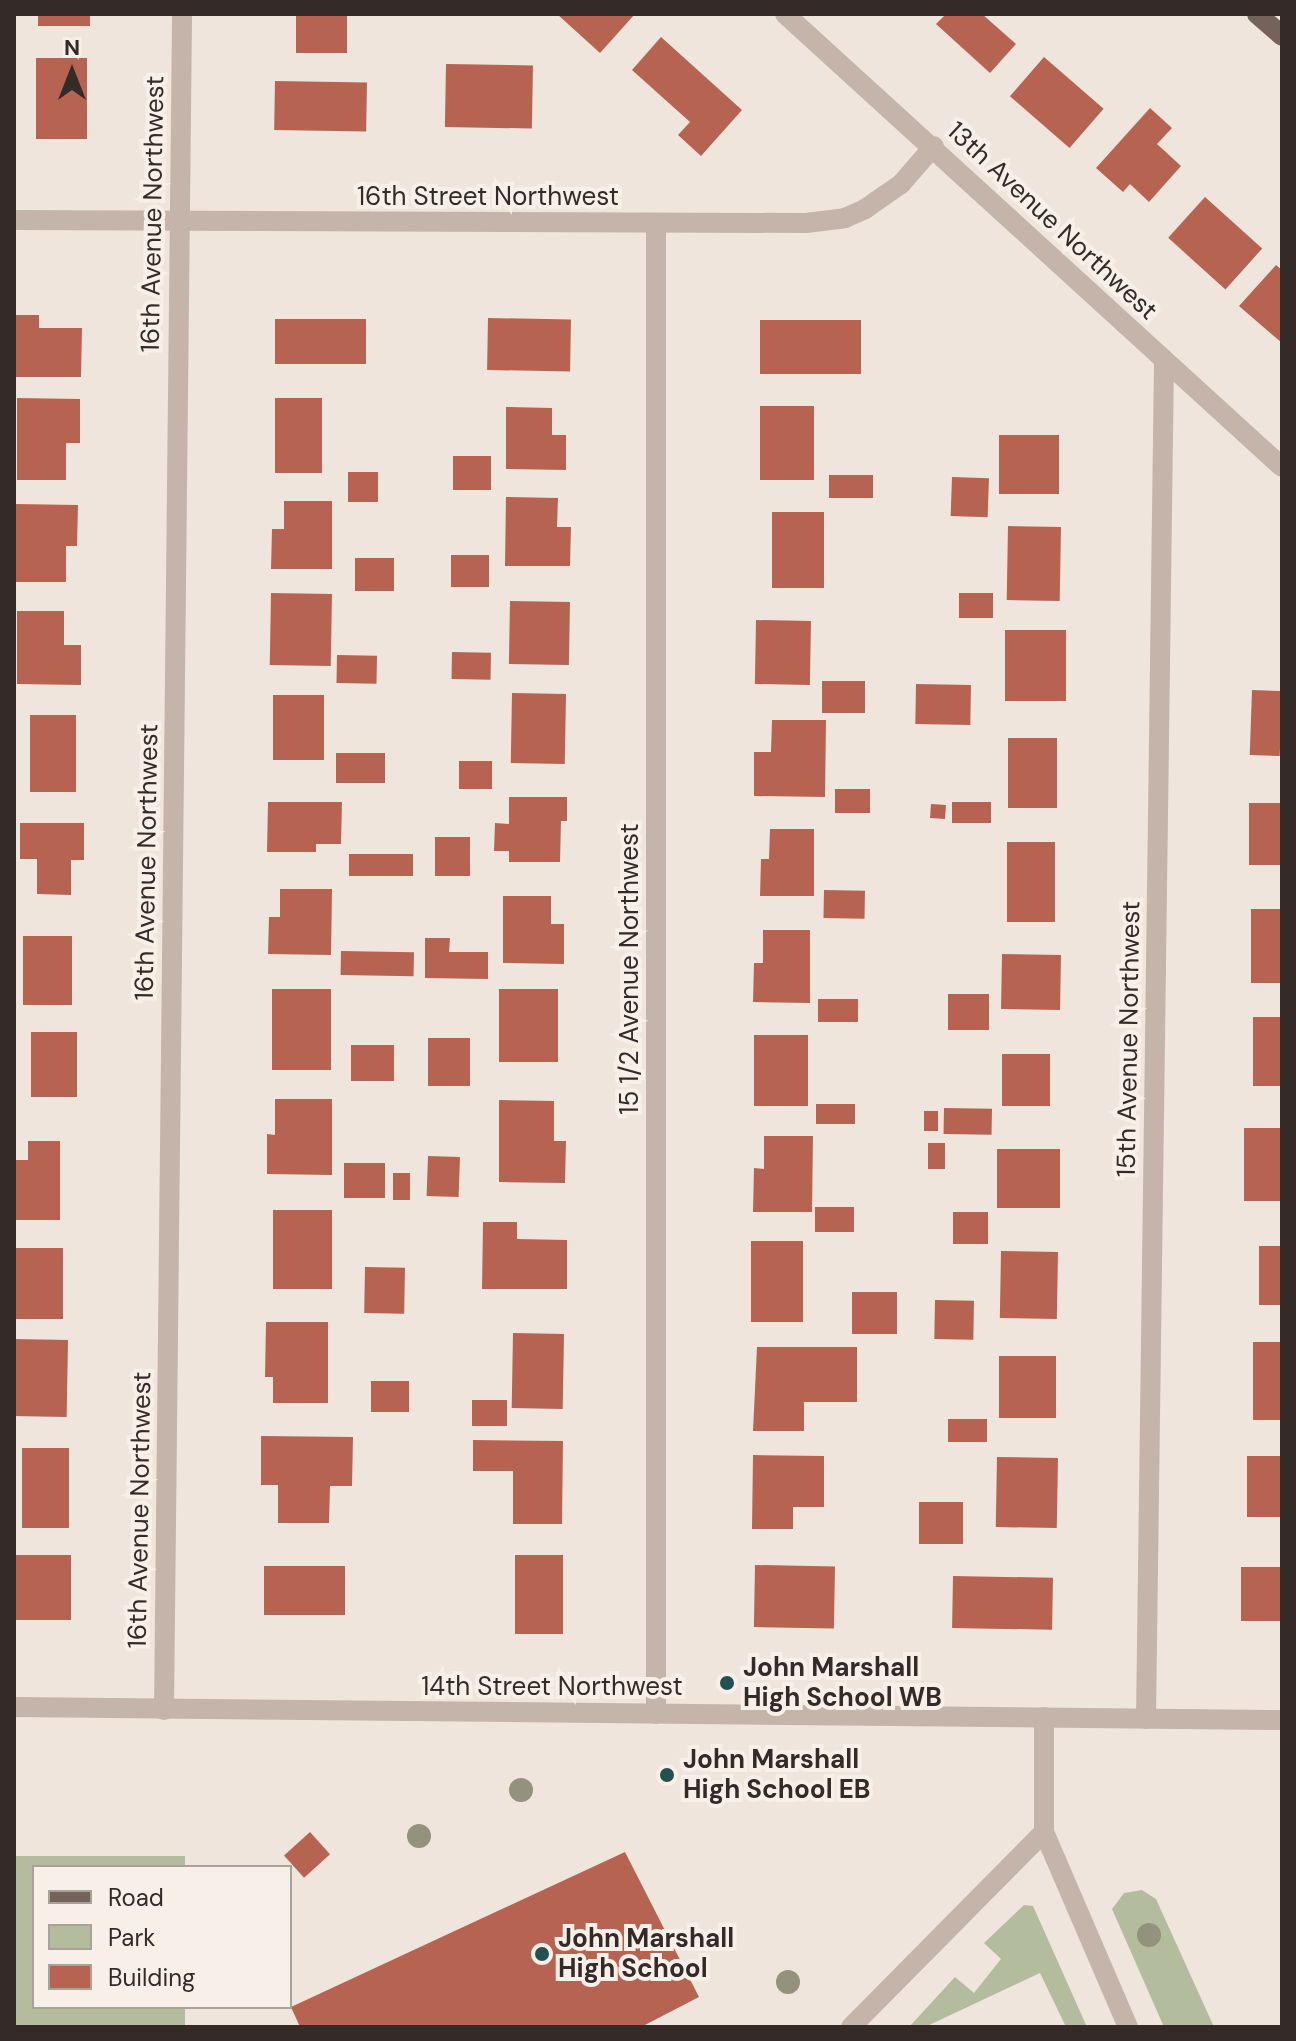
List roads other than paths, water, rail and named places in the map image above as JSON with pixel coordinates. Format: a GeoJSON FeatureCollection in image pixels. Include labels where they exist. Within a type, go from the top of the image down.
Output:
{"type":"FeatureCollection","features":[{"type":"Feature","properties":{"kind":"main road"},"geometry":{"type":"LineString","coordinates":[[1257,14],[1282,36]]}},
{"type":"Feature","properties":{"kind":"street","name":"16th Avenue Northwest"},"geometry":{"type":"LineString","coordinates":[[164,1710],[182,14]]}},
{"type":"Feature","properties":{"kind":"street","name":"13th Avenue Northwest"},"geometry":{"type":"LineString","coordinates":[[785,14],[934,146],[1282,467]]}},
{"type":"Feature","properties":{"kind":"street","name":"16th Street Northwest"},"geometry":{"type":"LineString","coordinates":[[14,220],[656,224],[845,218],[901,184],[934,146]]}},
{"type":"Feature","properties":{"kind":"street","name":"15 1/2 Avenue Northwest"},"geometry":{"type":"LineString","coordinates":[[656,224],[656,1714]]}},
{"type":"Feature","properties":{"kind":"street","name":"15th Avenue Northwest"},"geometry":{"type":"LineString","coordinates":[[1146,1719],[1164,360]]}},
{"type":"Feature","properties":{"kind":"street","name":"14th Street Northwest"},"geometry":{"type":"LineString","coordinates":[[14,1707],[1282,1720]]}},
{"type":"Feature","properties":{"kind":"street"},"geometry":{"type":"LineString","coordinates":[[1044,1717],[1044,1832],[1128,2027]]}},
{"type":"Feature","properties":{"kind":"street"},"geometry":{"type":"LineString","coordinates":[[851,2027],[1044,1832]]}},
{"type":"Feature","properties":{"kind":"place","name":"John Marshall High School WB"},"geometry":{"type":"Point","coordinates":[727,1683]}},
{"type":"Feature","properties":{"kind":"place","name":"John Marshall High School EB"},"geometry":{"type":"Point","coordinates":[667,1775]}},
{"type":"Feature","properties":{"kind":"place","name":"John Marshall High School"},"geometry":{"type":"Point","coordinates":[542,1954]}}]}
